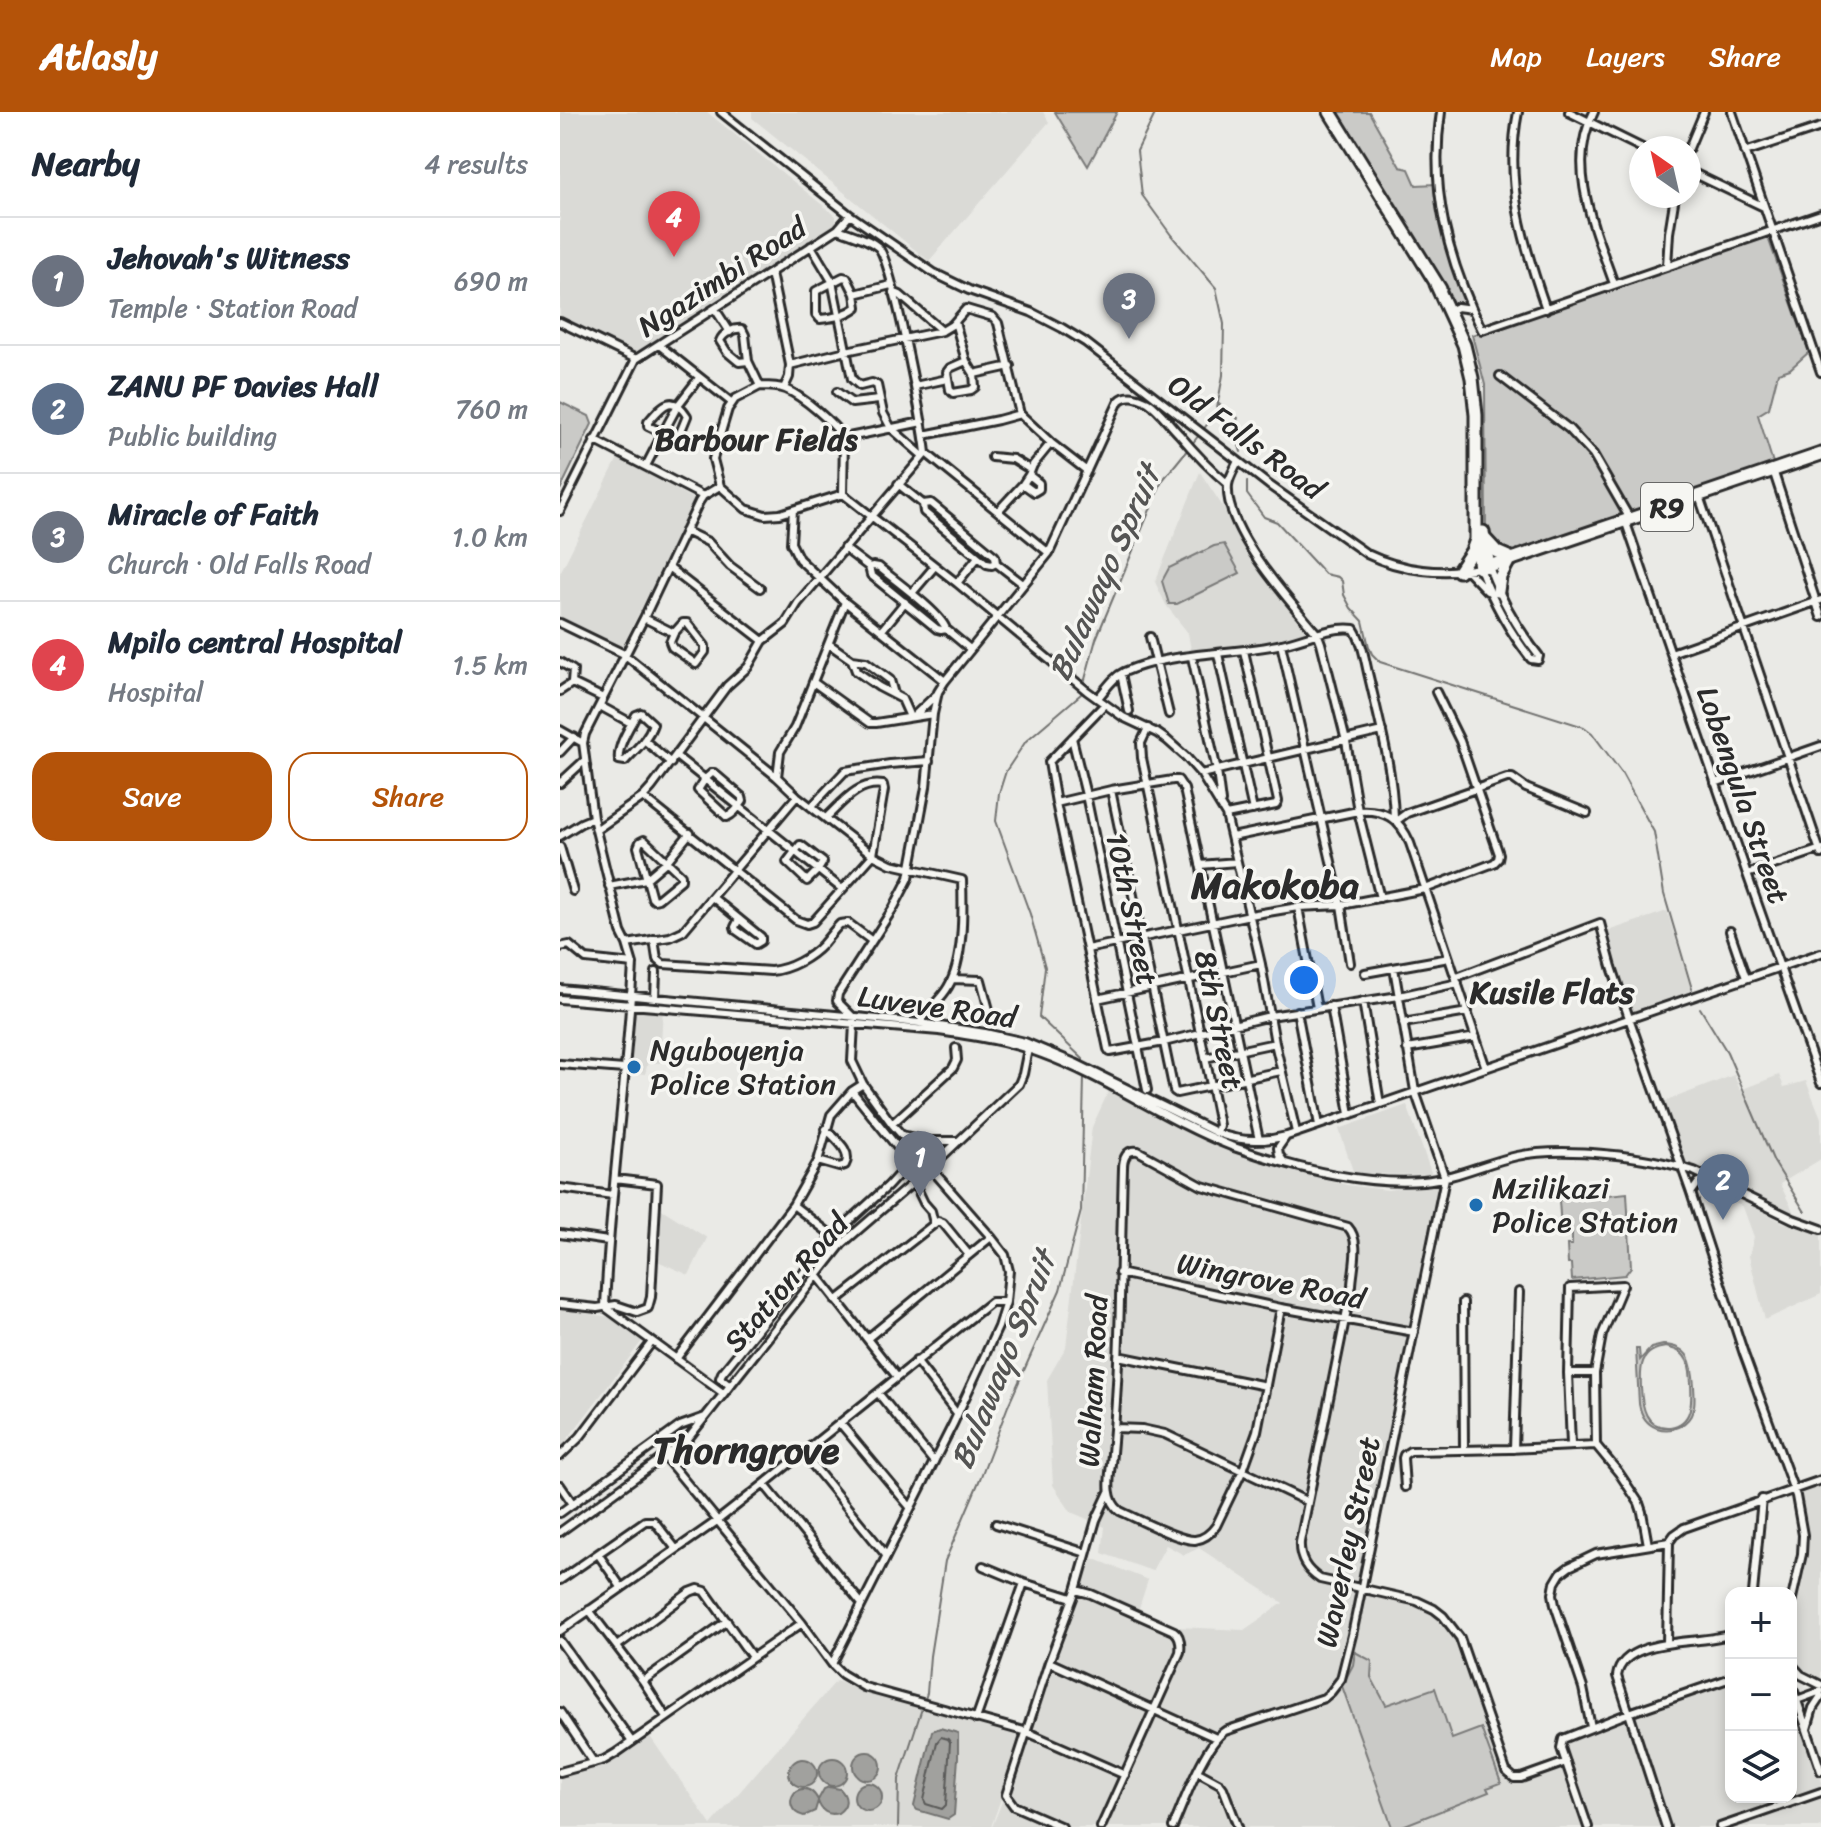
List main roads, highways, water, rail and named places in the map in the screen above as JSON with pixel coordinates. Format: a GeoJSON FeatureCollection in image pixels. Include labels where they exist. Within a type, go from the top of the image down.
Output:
{"type":"FeatureCollection","features":[{"type":"Feature","properties":{"kind":"highway"},"geometry":{"type":"LineString","coordinates":[[1330,112],[1436,284],[1446,295],[1450,310],[1471,341],[1480,379],[1483,442],[1480,537],[1463,570]]}},
{"type":"Feature","properties":{"kind":"highway","name":"R9"},"geometry":{"type":"LineString","coordinates":[[1480,537],[1484,567],[1821,454]]}},
{"type":"Feature","properties":{"kind":"highway"},"geometry":{"type":"LineString","coordinates":[[1480,537],[1511,560],[1494,592]]}},
{"type":"Feature","properties":{"kind":"water"},"geometry":{"type":"Polygon","coordinates":[[[940,1728],[958,1733],[954,1815],[948,1819],[917,1810],[914,1806],[932,1731],[940,1728]]]}},
{"type":"Feature","properties":{"kind":"water"},"geometry":{"type":"Polygon","coordinates":[[[867,1752],[877,1756],[881,1766],[877,1776],[867,1780],[857,1776],[853,1766],[857,1756],[867,1752]]]}},
{"type":"Feature","properties":{"kind":"water"},"geometry":{"type":"Polygon","coordinates":[[[833,1758],[843,1762],[847,1772],[843,1782],[833,1786],[823,1782],[819,1772],[823,1762],[833,1758]]]}},
{"type":"Feature","properties":{"kind":"water"},"geometry":{"type":"Polygon","coordinates":[[[803,1759],[813,1763],[817,1773],[813,1783],[803,1787],[793,1783],[789,1773],[793,1763],[803,1759]]]}},
{"type":"Feature","properties":{"kind":"water"},"geometry":{"type":"Polygon","coordinates":[[[868,1783],[878,1787],[882,1797],[878,1807],[868,1811],[858,1807],[854,1797],[858,1787],[868,1783]]]}},
{"type":"Feature","properties":{"kind":"water"},"geometry":{"type":"Polygon","coordinates":[[[824,1789],[840,1789],[844,1795],[845,1804],[838,1813],[825,1812],[818,1801],[815,1811],[804,1816],[793,1809],[791,1803],[796,1791],[809,1790],[818,1800],[824,1789]]]}},
{"type":"Feature","properties":{"kind":"waterway","name":"Bulawayo Spruit"},"geometry":{"type":"LineString","coordinates":[[1156,112],[1137,151],[1142,195],[1216,288],[1224,324],[1223,375],[1216,413],[1192,444]]}},
{"type":"Feature","properties":{"kind":"waterway"},"geometry":{"type":"LineString","coordinates":[[1219,404],[1238,418],[1234,428],[1241,452]]}},
{"type":"Feature","properties":{"kind":"waterway","name":"Bulawayo Spruit"},"geometry":{"type":"LineString","coordinates":[[1083,1066],[1083,1059],[1039,1017],[1045,967],[1030,914],[996,821],[999,793],[1006,771],[1026,741],[1081,694],[1096,639],[1162,481],[1188,449]]}},
{"type":"Feature","properties":{"kind":"waterway"},"geometry":{"type":"LineString","coordinates":[[1247,481],[1247,494],[1264,517],[1277,522],[1325,574],[1342,581],[1344,595],[1363,621],[1369,647],[1380,662],[1584,727],[1592,733],[1621,772],[1654,832],[1664,894],[1692,989]]}},
{"type":"Feature","properties":{"kind":"waterway"},"geometry":{"type":"LineString","coordinates":[[1700,1008],[1727,1052],[1774,1162],[1805,1212]]}},
{"type":"Feature","properties":{"kind":"waterway","name":"Bulawayo Spruit"},"geometry":{"type":"LineString","coordinates":[[898,1827],[899,1779],[927,1693],[945,1561],[1008,1406],[1060,1290],[1081,1211],[1084,1076]]}},
{"type":"Feature","properties":{"kind":"place","name":"Mpilo central Hospital"},"geometry":{"type":"Point","coordinates":[674,257]}},
{"type":"Feature","properties":{"kind":"place","name":"Miracle of Faith"},"geometry":{"type":"Point","coordinates":[1129,339]}},
{"type":"Feature","properties":{"kind":"place","name":"Nguboyenja Police Station"},"geometry":{"type":"Point","coordinates":[634,1067]}},
{"type":"Feature","properties":{"kind":"place","name":"Jehovah's Witness"},"geometry":{"type":"Point","coordinates":[920,1197]}},
{"type":"Feature","properties":{"kind":"place","name":"Mzilikazi Police Station"},"geometry":{"type":"Point","coordinates":[1476,1205]}},
{"type":"Feature","properties":{"kind":"place","name":"ZANU PF Davies Hall"},"geometry":{"type":"Point","coordinates":[1723,1220]}},
{"type":"Feature","properties":{"kind":"district","name":"Barbour Fields"},"geometry":{"type":"Point","coordinates":[756,439]}},
{"type":"Feature","properties":{"kind":"district","name":"Makokoba"},"geometry":{"type":"Point","coordinates":[1275,885]}},
{"type":"Feature","properties":{"kind":"district","name":"Kusile Flats"},"geometry":{"type":"Point","coordinates":[1552,992]}},
{"type":"Feature","properties":{"kind":"district","name":"Thorngrove"},"geometry":{"type":"Point","coordinates":[746,1450]}}]}
